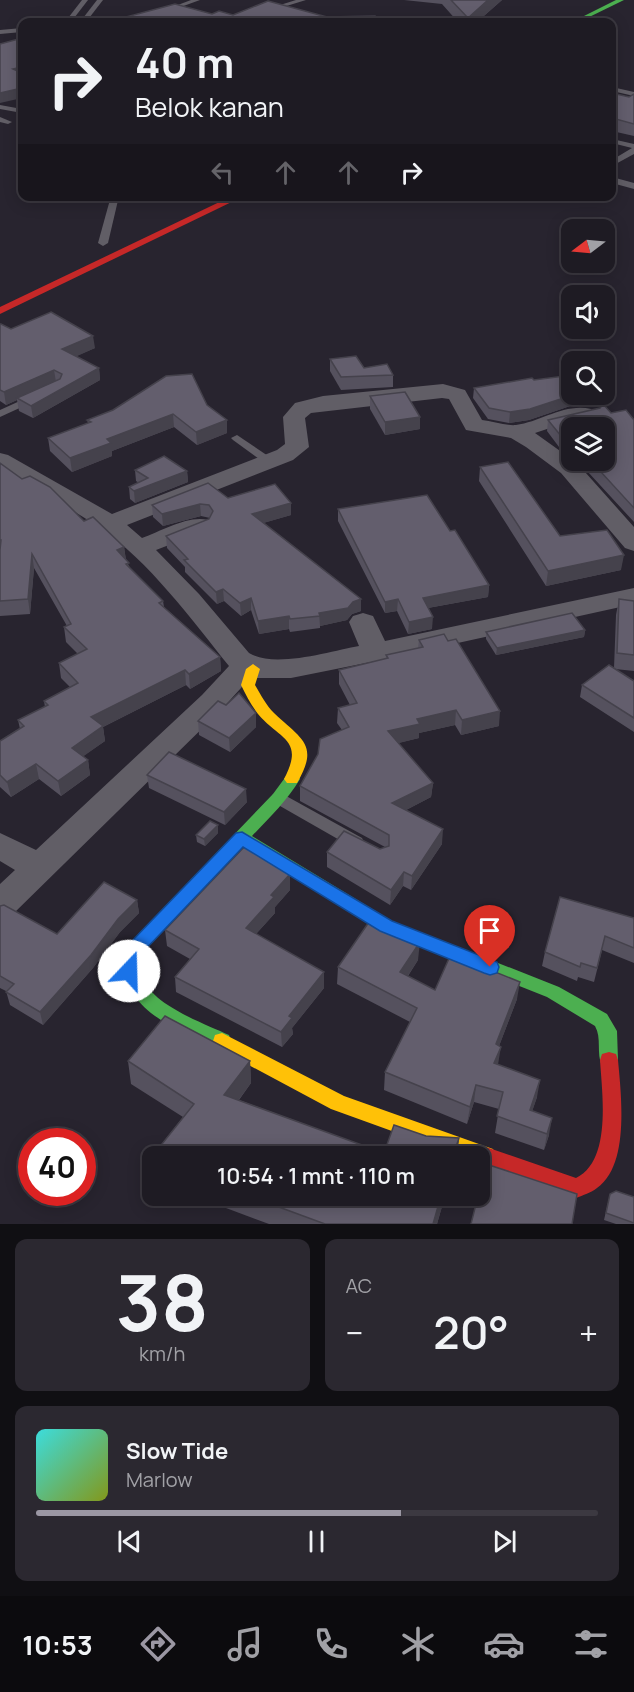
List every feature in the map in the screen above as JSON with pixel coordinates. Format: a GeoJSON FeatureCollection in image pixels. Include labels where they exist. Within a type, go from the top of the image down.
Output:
{"type":"FeatureCollection","features":[{"type":"Feature","properties":{"kind":"main road"},"geometry":{"type":"LineString","coordinates":[[584,18],[621,0]]}},
{"type":"Feature","properties":{"kind":"main road"},"geometry":{"type":"LineString","coordinates":[[607,18],[634,5]]}},
{"type":"Feature","properties":{"kind":"main road"},"geometry":{"type":"LineString","coordinates":[[0,311],[230,201]]}},
{"type":"Feature","properties":{"kind":"main road"},"geometry":{"type":"LineString","coordinates":[[110,259],[88,250],[123,234]]}},
{"type":"Feature","properties":{"kind":"main road"},"geometry":{"type":"LineString","coordinates":[[242,838],[386,926],[553,992],[601,1020],[608,1031],[609,1145],[604,1167],[595,1181],[587,1186],[576,1188],[338,1103],[151,1004],[135,987],[129,971],[129,960],[137,947],[279,798],[300,766],[300,754],[293,734],[264,711],[248,685],[250,667]]}},
{"type":"Feature","properties":{"kind":"street"},"geometry":{"type":"LineString","coordinates":[[110,523],[270,462],[297,447],[294,422],[296,412],[323,403],[450,391],[457,395],[474,425],[517,432],[569,468],[634,543]]}},
{"type":"Feature","properties":{"kind":"street"},"geometry":{"type":"LineString","coordinates":[[517,432],[554,419],[590,412]]}},
{"type":"Feature","properties":{"kind":"street"},"geometry":{"type":"LineString","coordinates":[[0,460],[110,523],[139,548],[190,600],[239,660],[250,667],[291,668],[376,652],[634,596]]}},
{"type":"Feature","properties":{"kind":"street"},"geometry":{"type":"LineString","coordinates":[[139,548],[200,524]]}},
{"type":"Feature","properties":{"kind":"street"},"geometry":{"type":"LineString","coordinates":[[363,622],[376,652]]}},
{"type":"Feature","properties":{"kind":"street"},"geometry":{"type":"LineString","coordinates":[[0,905],[250,667]]}},
{"type":"Feature","properties":{"kind":"street"},"geometry":{"type":"LineString","coordinates":[[0,846],[38,867]]}},
{"type":"Feature","properties":{"kind":"lane"},"geometry":{"type":"LineString","coordinates":[[71,18],[85,0]]}},
{"type":"Feature","properties":{"kind":"lane"},"geometry":{"type":"LineString","coordinates":[[86,18],[100,0]]}},
{"type":"Feature","properties":{"kind":"lane"},"geometry":{"type":"LineString","coordinates":[[136,18],[197,0]]}},
{"type":"Feature","properties":{"kind":"lane"},"geometry":{"type":"LineString","coordinates":[[263,11],[303,0]]}},
{"type":"Feature","properties":{"kind":"lane"},"geometry":{"type":"LineString","coordinates":[[169,10],[178,13]]}},
{"type":"Feature","properties":{"kind":"lane"},"geometry":{"type":"LineString","coordinates":[[0,32],[18,30]]}},
{"type":"Feature","properties":{"kind":"lane"},"geometry":{"type":"LineString","coordinates":[[0,39],[18,37]]}},
{"type":"Feature","properties":{"kind":"lane"},"geometry":{"type":"LineString","coordinates":[[616,90],[634,94]]}},
{"type":"Feature","properties":{"kind":"lane"},"geometry":{"type":"LineString","coordinates":[[0,107],[18,110]]}},
{"type":"Feature","properties":{"kind":"lane"},"geometry":{"type":"LineString","coordinates":[[616,142],[634,148]]}},
{"type":"Feature","properties":{"kind":"lane"},"geometry":{"type":"LineString","coordinates":[[616,161],[634,148]]}},
{"type":"Feature","properties":{"kind":"lane"},"geometry":{"type":"LineString","coordinates":[[616,181],[634,186]]}},
{"type":"Feature","properties":{"kind":"lane"},"geometry":{"type":"LineString","coordinates":[[103,243],[114,201]]}},
{"type":"Feature","properties":{"kind":"lane"},"geometry":{"type":"LineString","coordinates":[[0,414],[47,392]]}},
{"type":"Feature","properties":{"kind":"lane"},"geometry":{"type":"LineString","coordinates":[[237,438],[270,462]]}},
{"type":"Feature","properties":{"kind":"lane"},"geometry":{"type":"LineString","coordinates":[[279,798],[370,850]]}},
{"type":"Feature","properties":{"kind":"building"},"geometry":{"type":"Polygon","coordinates":[[[451,0],[488,0],[468,18],[451,0]]]}},
{"type":"Feature","properties":{"kind":"building"},"geometry":{"type":"Polygon","coordinates":[[[268,1],[327,17],[375,16],[375,18],[126,17],[175,4],[212,14],[219,11],[233,15],[268,1]]]}},
{"type":"Feature","properties":{"kind":"building"},"geometry":{"type":"Polygon","coordinates":[[[18,39],[18,68],[13,69],[18,71],[18,89],[0,93],[0,44],[18,39]]]}},
{"type":"Feature","properties":{"kind":"building"},"geometry":{"type":"Polygon","coordinates":[[[616,94],[629,97],[634,94],[634,124],[616,119],[616,94]]]}},
{"type":"Feature","properties":{"kind":"building"},"geometry":{"type":"Polygon","coordinates":[[[51,312],[93,336],[62,349],[99,368],[31,406],[17,398],[60,379],[62,374],[54,370],[4,392],[0,390],[0,324],[11,329],[51,312]]]}},
{"type":"Feature","properties":{"kind":"building"},"geometry":{"type":"Polygon","coordinates":[[[356,356],[364,368],[387,364],[393,375],[341,377],[330,359],[356,356]]]}},
{"type":"Feature","properties":{"kind":"building"},"geometry":{"type":"Polygon","coordinates":[[[192,374],[207,405],[227,420],[196,432],[173,414],[107,439],[111,443],[70,458],[48,438],[91,422],[87,420],[113,410],[166,376],[192,374]]]}},
{"type":"Feature","properties":{"kind":"building"},"geometry":{"type":"Polygon","coordinates":[[[561,376],[561,399],[530,409],[510,412],[489,408],[474,388],[532,378],[534,380],[561,376]]]}},
{"type":"Feature","properties":{"kind":"building"},"geometry":{"type":"Polygon","coordinates":[[[405,392],[420,417],[385,422],[370,396],[405,392]]]}},
{"type":"Feature","properties":{"kind":"building"},"geometry":{"type":"Polygon","coordinates":[[[604,405],[611,413],[626,410],[634,420],[634,508],[600,471],[615,471],[615,417],[561,417],[600,408],[604,405]]]}},
{"type":"Feature","properties":{"kind":"building"},"geometry":{"type":"Polygon","coordinates":[[[561,417],[561,436],[548,420],[561,417]]]}},
{"type":"Feature","properties":{"kind":"building"},"geometry":{"type":"Polygon","coordinates":[[[164,456],[187,471],[134,491],[129,487],[148,478],[135,470],[164,456]]]}},
{"type":"Feature","properties":{"kind":"building"},"geometry":{"type":"Polygon","coordinates":[[[508,462],[560,536],[607,530],[624,555],[548,571],[480,467],[508,462]]]}},
{"type":"Feature","properties":{"kind":"building"},"geometry":{"type":"Polygon","coordinates":[[[0,463],[22,479],[30,476],[50,487],[84,521],[93,517],[124,547],[117,550],[129,563],[126,564],[163,601],[159,603],[220,657],[189,674],[185,670],[91,717],[103,726],[72,748],[88,760],[58,781],[36,764],[7,782],[0,775],[0,741],[24,726],[18,720],[48,705],[44,701],[78,683],[59,663],[87,649],[64,627],[71,624],[32,554],[28,599],[0,601],[0,463]]]}},
{"type":"Feature","properties":{"kind":"building"},"geometry":{"type":"Polygon","coordinates":[[[208,483],[228,498],[275,484],[291,503],[252,514],[361,599],[353,602],[348,608],[319,613],[320,616],[290,619],[289,616],[258,621],[251,598],[240,603],[223,589],[216,592],[184,560],[188,559],[166,536],[209,519],[213,511],[209,505],[200,504],[162,514],[152,505],[208,483]]]}},
{"type":"Feature","properties":{"kind":"building"},"geometry":{"type":"Polygon","coordinates":[[[427,495],[450,531],[455,530],[489,585],[423,598],[433,617],[409,622],[398,599],[385,602],[338,509],[427,495]]]}},
{"type":"Feature","properties":{"kind":"building"},"geometry":{"type":"Polygon","coordinates":[[[619,599],[634,601],[634,655],[617,653],[619,599]]]}},
{"type":"Feature","properties":{"kind":"building"},"geometry":{"type":"Polygon","coordinates":[[[572,613],[585,630],[497,648],[486,632],[572,613]]]}},
{"type":"Feature","properties":{"kind":"building"},"geometry":{"type":"Polygon","coordinates":[[[444,634],[448,641],[456,639],[500,711],[462,720],[456,710],[417,719],[420,724],[388,731],[433,783],[392,803],[443,829],[412,876],[404,872],[391,890],[327,852],[344,831],[380,849],[389,846],[389,835],[300,786],[318,754],[320,739],[349,727],[338,708],[357,703],[339,670],[388,658],[386,655],[423,647],[419,640],[444,634]]]}},
{"type":"Feature","properties":{"kind":"building"},"geometry":{"type":"Polygon","coordinates":[[[609,665],[634,681],[634,718],[582,685],[609,665]]]}},
{"type":"Feature","properties":{"kind":"building"},"geometry":{"type":"Polygon","coordinates":[[[239,693],[256,713],[229,738],[198,721],[218,701],[226,705],[239,693]]]}},
{"type":"Feature","properties":{"kind":"building"},"geometry":{"type":"Polygon","coordinates":[[[169,752],[246,789],[224,812],[147,775],[169,752]]]}},
{"type":"Feature","properties":{"kind":"building"},"geometry":{"type":"Polygon","coordinates":[[[210,821],[218,825],[204,839],[196,835],[210,821]]]}},
{"type":"Feature","properties":{"kind":"building"},"geometry":{"type":"Polygon","coordinates":[[[245,846],[290,874],[271,895],[274,897],[246,928],[324,972],[289,1016],[292,1018],[281,1032],[175,977],[199,949],[165,930],[245,846]]]}},
{"type":"Feature","properties":{"kind":"building"},"geometry":{"type":"Polygon","coordinates":[[[104,882],[137,900],[118,919],[91,955],[40,1012],[6,992],[14,984],[0,976],[0,906],[4,905],[57,934],[104,882]]]}},
{"type":"Feature","properties":{"kind":"building"},"geometry":{"type":"Polygon","coordinates":[[[560,897],[634,918],[634,948],[605,936],[597,968],[581,963],[580,967],[545,952],[560,897]]]}},
{"type":"Feature","properties":{"kind":"building"},"geometry":{"type":"Polygon","coordinates":[[[369,922],[420,942],[400,972],[435,990],[451,954],[520,982],[496,1044],[501,1047],[494,1063],[540,1080],[530,1110],[552,1118],[547,1134],[497,1116],[503,1092],[476,1085],[470,1107],[385,1072],[417,1008],[338,967],[369,922]]]}},
{"type":"Feature","properties":{"kind":"building"},"geometry":{"type":"Polygon","coordinates":[[[165,1016],[250,1061],[224,1095],[365,1146],[160,1146],[194,1104],[128,1061],[165,1016]]]}},
{"type":"Feature","properties":{"kind":"building"},"geometry":{"type":"Polygon","coordinates":[[[394,1125],[426,1136],[459,1138],[456,1146],[386,1146],[394,1125]]]}},
{"type":"Feature","properties":{"kind":"building"},"geometry":{"type":"Polygon","coordinates":[[[490,1165],[577,1194],[572,1224],[471,1224],[476,1206],[490,1206],[490,1165]]]}},
{"type":"Feature","properties":{"kind":"building"},"geometry":{"type":"Polygon","coordinates":[[[616,1191],[634,1197],[634,1223],[606,1213],[610,1194],[616,1191]]]}},
{"type":"Feature","properties":{"kind":"building"},"geometry":{"type":"Polygon","coordinates":[[[276,1206],[438,1206],[433,1224],[325,1224],[276,1206]]]}},
{"type":"Feature","properties":{"kind":"traffic: fast"},"geometry":{"type":"LineString","coordinates":[[583,18],[621,0]]}},
{"type":"Feature","properties":{"kind":"traffic: fast"},"geometry":{"type":"LineString","coordinates":[[222,1041],[157,1007],[143,995],[134,981],[132,965],[137,947],[279,798],[292,779]]}},
{"type":"Feature","properties":{"kind":"traffic: fast"},"geometry":{"type":"LineString","coordinates":[[242,838],[386,926],[553,992],[601,1020],[608,1031],[609,1060]]}},
{"type":"Feature","properties":{"kind":"traffic: slow"},"geometry":{"type":"LineString","coordinates":[[253,669],[248,685],[259,704],[270,718],[294,738],[299,746],[301,755],[299,765],[292,779]]}},
{"type":"Feature","properties":{"kind":"traffic: slow"},"geometry":{"type":"LineString","coordinates":[[222,1041],[338,1103],[458,1146]]}},
{"type":"Feature","properties":{"kind":"traffic: jam"},"geometry":{"type":"LineString","coordinates":[[0,311],[230,201]]}},
{"type":"Feature","properties":{"kind":"traffic: jam"},"geometry":{"type":"LineString","coordinates":[[490,1157],[576,1188],[591,1181],[601,1169],[608,1153],[611,1134],[609,1060]]}},
{"type":"Feature","properties":{"kind":"route"},"geometry":{"type":"LineString","coordinates":[[129,971],[129,960],[137,947],[242,838],[386,926],[490,967]]}}]}
